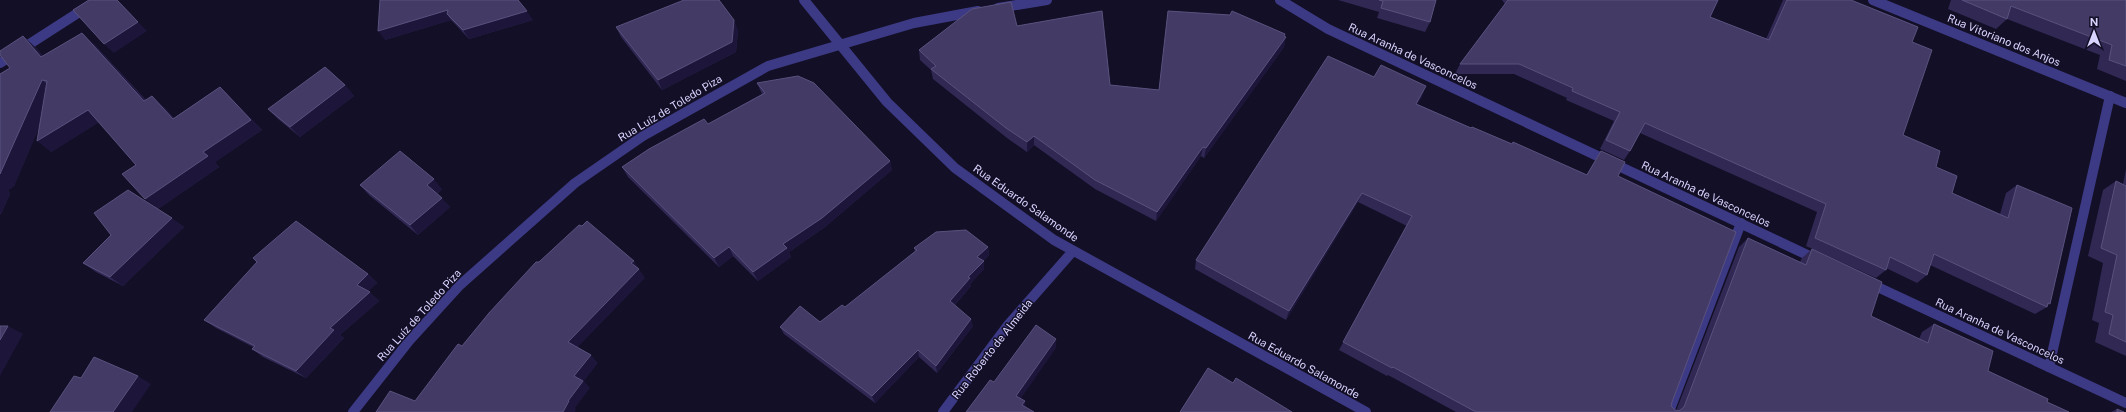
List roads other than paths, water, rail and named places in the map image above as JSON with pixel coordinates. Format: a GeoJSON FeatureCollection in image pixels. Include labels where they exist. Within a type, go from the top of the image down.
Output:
{"type":"FeatureCollection","features":[{"type":"Feature","properties":{"kind":"street"},"geometry":{"type":"LineString","coordinates":[[0,63],[98,0]]}},
{"type":"Feature","properties":{"kind":"street","name":"Rua Eduardo Salamonde"},"geometry":{"type":"LineString","coordinates":[[804,0],[887,102],[955,168],[1054,240],[1366,412]]}},
{"type":"Feature","properties":{"kind":"street","name":"Rua Luíz de Toledo Piza"},"geometry":{"type":"LineString","coordinates":[[353,412],[409,341],[460,284],[575,184],[643,136],[768,66],[839,43],[914,23],[1047,0]]}},
{"type":"Feature","properties":{"kind":"street","name":"Rua Aranha de Vasconcelos"},"geometry":{"type":"LineString","coordinates":[[1280,0],[1328,29],[1830,265]]}},
{"type":"Feature","properties":{"kind":"street","name":"Rua Vitoriano dos Anjos"},"geometry":{"type":"LineString","coordinates":[[1873,0],[2126,102]]}},
{"type":"Feature","properties":{"kind":"street"},"geometry":{"type":"LineString","coordinates":[[2048,367],[2110,96]]}},
{"type":"Feature","properties":{"kind":"street"},"geometry":{"type":"LineString","coordinates":[[1669,412],[1741,223]]}},
{"type":"Feature","properties":{"kind":"street","name":"Rua Roberto de Almeida"},"geometry":{"type":"LineString","coordinates":[[943,412],[1008,325],[1073,251]]}},
{"type":"Feature","properties":{"kind":"street","name":"Rua Aranha de Vasconcelos"},"geometry":{"type":"LineString","coordinates":[[1858,278],[2126,404]]}}]}
